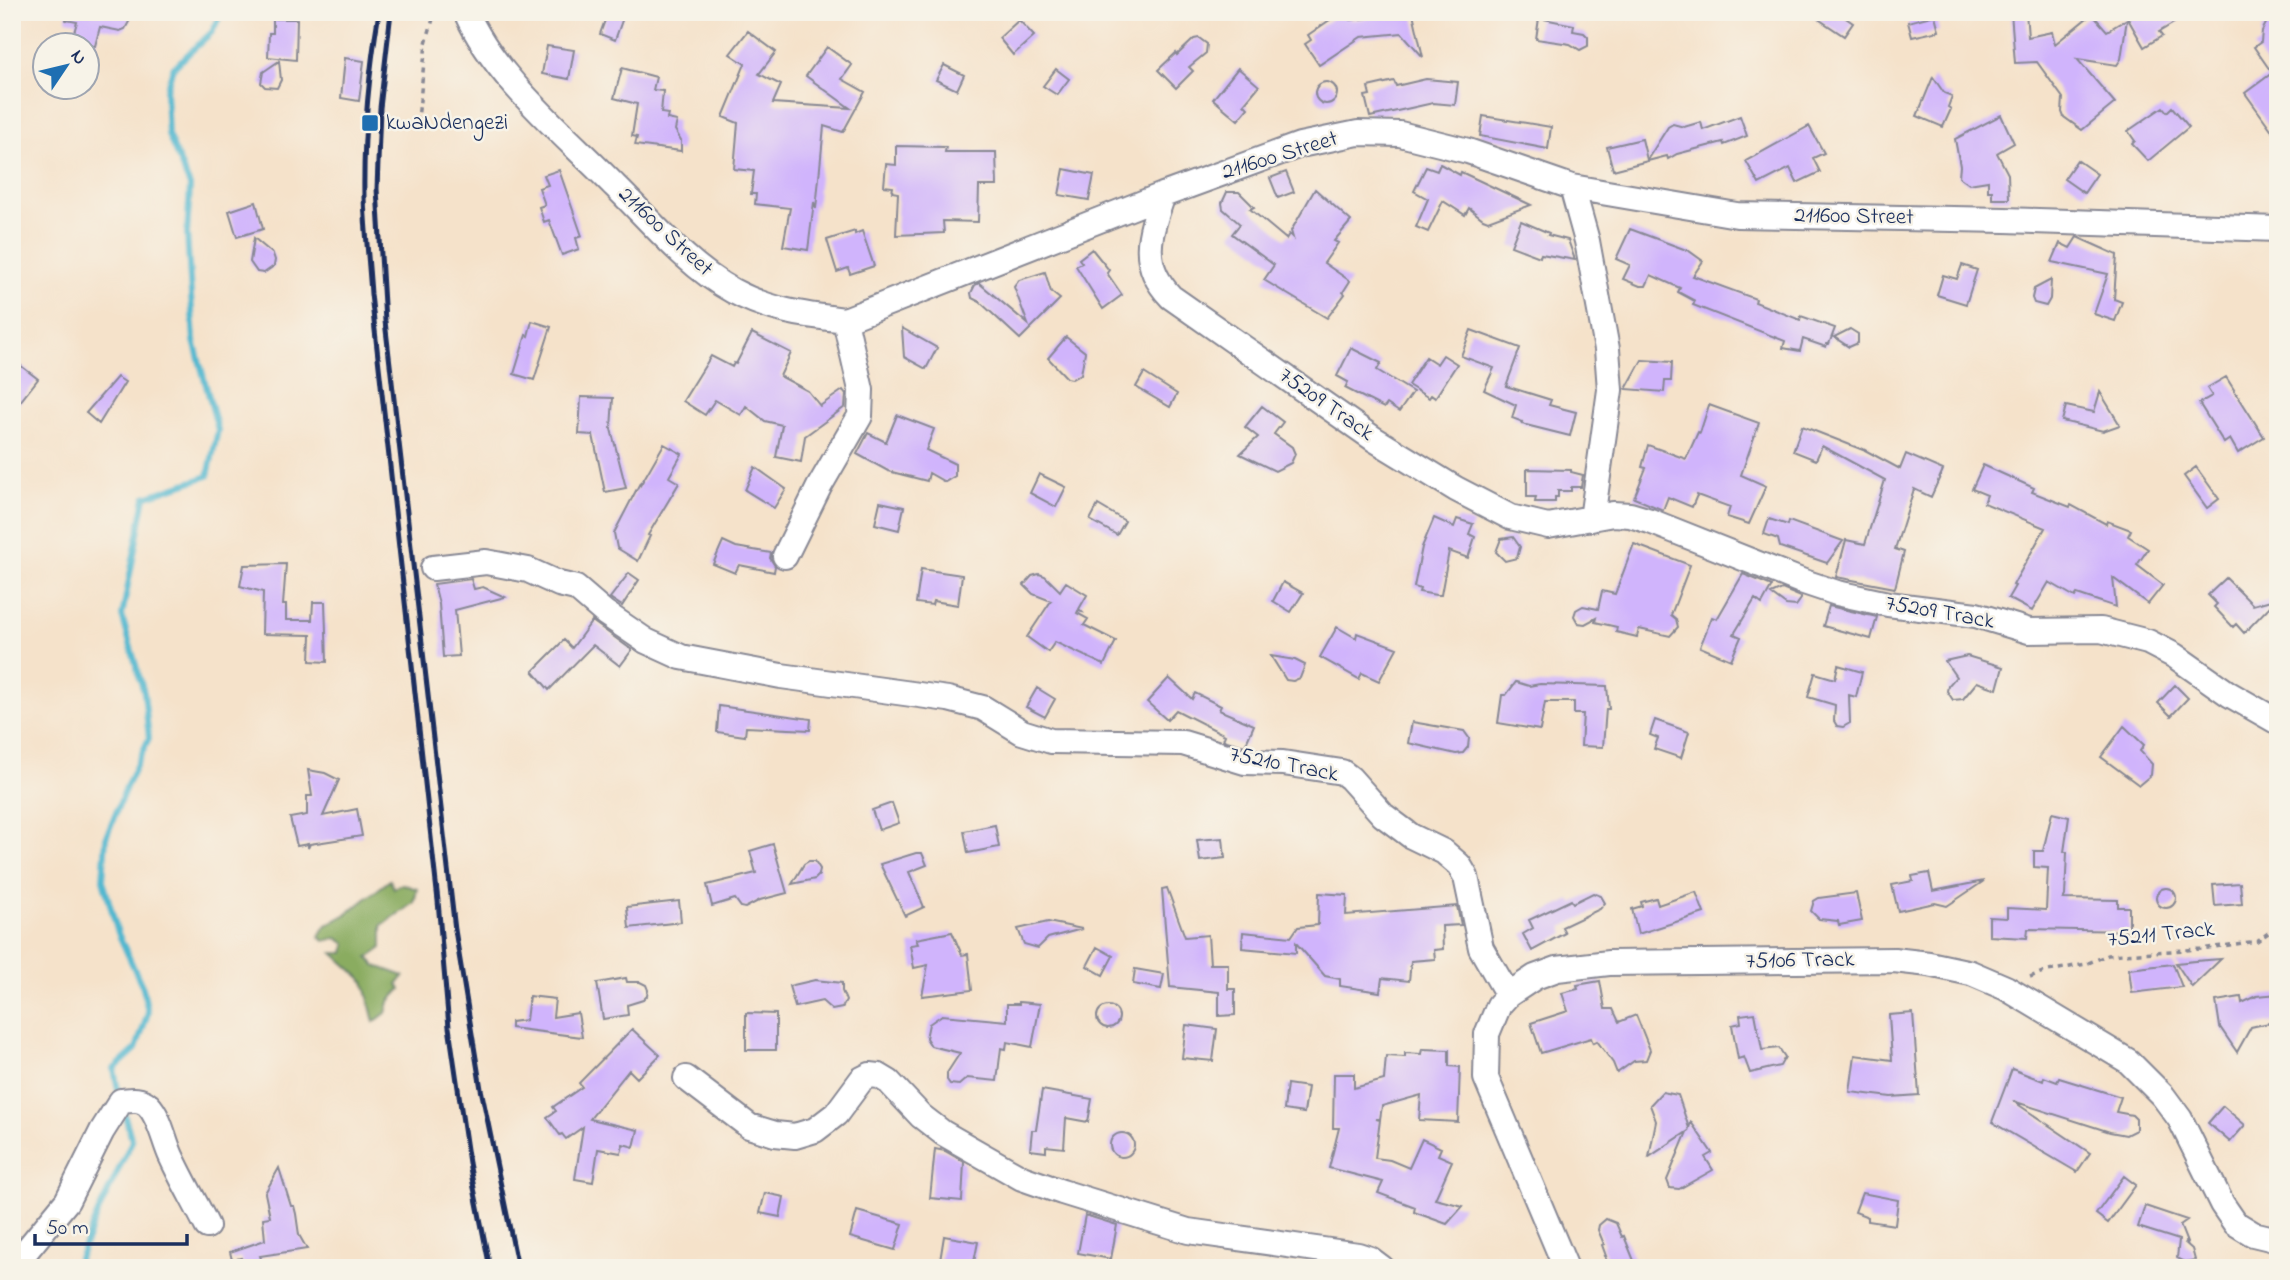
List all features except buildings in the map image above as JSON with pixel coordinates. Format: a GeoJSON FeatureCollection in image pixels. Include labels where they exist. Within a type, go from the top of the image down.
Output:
{"type":"FeatureCollection","features":[{"type":"Feature","properties":{"kind":"street","name":"211600 Street"},"geometry":{"type":"LineString","coordinates":[[466,12],[474,30],[516,86],[688,259],[730,289],[763,306],[845,320],[1163,195],[1300,145],[1358,133],[1400,134],[1468,151],[1572,187],[1737,215],[1992,219],[2278,229]]}},
{"type":"Feature","properties":{"kind":"street"},"geometry":{"type":"LineString","coordinates":[[1572,187],[1587,241],[1607,349],[1610,390],[1591,519]]}},
{"type":"Feature","properties":{"kind":"street","name":"75209 Track"},"geometry":{"type":"LineString","coordinates":[[1163,195],[1155,217],[1149,264],[1161,287],[1171,297],[1374,439],[1456,489],[1510,517],[1548,526],[1621,515],[1650,521],[1837,593],[1888,604],[1976,615],[2029,631],[2084,629],[2121,634],[2148,642],[2175,656],[2229,694],[2278,722]]}},
{"type":"Feature","properties":{"kind":"street"},"geometry":{"type":"LineString","coordinates":[[785,556],[818,487],[860,416],[861,390],[845,320]]}},
{"type":"Feature","properties":{"kind":"street","name":"75210 Track"},"geometry":{"type":"LineString","coordinates":[[433,568],[486,562],[528,570],[559,584],[576,588],[605,613],[646,641],[681,657],[781,676],[948,699],[983,708],[1021,733],[1051,741],[1183,743],[1245,762],[1283,763],[1342,772],[1383,815],[1411,836],[1444,852],[1459,865],[1466,877],[1482,948],[1508,995]]}},
{"type":"Feature","properties":{"kind":"street","name":"75106 Track"},"geometry":{"type":"LineString","coordinates":[[1566,1268],[1486,1078],[1486,1034],[1499,1005],[1508,995],[1535,977],[1557,969],[1609,963],[1894,960],[1971,973],[2007,988],[2128,1061],[2163,1096],[2180,1119],[2222,1204],[2235,1223],[2253,1234],[2278,1240]]}},
{"type":"Feature","properties":{"kind":"street"},"geometry":{"type":"LineString","coordinates":[[686,1078],[749,1126],[775,1134],[795,1136],[815,1130],[836,1114],[862,1079],[870,1075],[879,1076],[889,1082],[921,1116],[943,1133],[1021,1178],[1188,1231],[1358,1255],[1370,1259],[1382,1268]]}},
{"type":"Feature","properties":{"kind":"street"},"geometry":{"type":"LineString","coordinates":[[12,1268],[67,1201],[102,1131],[121,1101],[134,1100],[147,1104],[207,1226]]}},
{"type":"Feature","properties":{"kind":"path"},"geometry":{"type":"LineString","coordinates":[[404,127],[417,129],[426,43],[435,12]]}},
{"type":"Feature","properties":{"kind":"path","name":"75211 Track"},"geometry":{"type":"LineString","coordinates":[[2007,988],[2043,972],[2086,964],[2108,955],[2201,949],[2256,941],[2278,926]]}},
{"type":"Feature","properties":{"kind":"green space"},"geometry":{"type":"Polygon","coordinates":[[[390,880],[394,888],[402,884],[417,889],[414,903],[382,925],[382,948],[368,958],[376,966],[404,976],[398,984],[401,989],[389,1002],[386,1013],[374,1022],[364,981],[333,953],[344,953],[346,944],[337,938],[324,941],[319,936],[325,926],[345,915],[390,880]]]}},
{"type":"Feature","properties":{"kind":"waterway"},"geometry":{"type":"LineString","coordinates":[[119,1095],[114,1069],[136,1049],[148,1013],[143,988],[118,933],[103,880],[106,838],[149,738],[144,693],[122,616],[145,497],[208,476],[218,430],[194,341],[187,234],[190,186],[168,135],[166,91],[173,68],[212,32],[222,12]]}},
{"type":"Feature","properties":{"kind":"waterway"},"geometry":{"type":"LineString","coordinates":[[75,1268],[132,1141],[123,1109]]}},
{"type":"Feature","properties":{"kind":"railway"},"geometry":{"type":"LineString","coordinates":[[379,12],[370,81],[364,174],[371,294],[438,901],[449,1027],[469,1163],[490,1268]]}},
{"type":"Feature","properties":{"kind":"railway"},"geometry":{"type":"LineString","coordinates":[[391,12],[380,108],[377,189],[385,321],[455,930],[481,1089],[518,1268]]}},
{"type":"Feature","properties":{"kind":"place","name":"kwaNdengezi"},"geometry":{"type":"Point","coordinates":[370,123]}}]}
